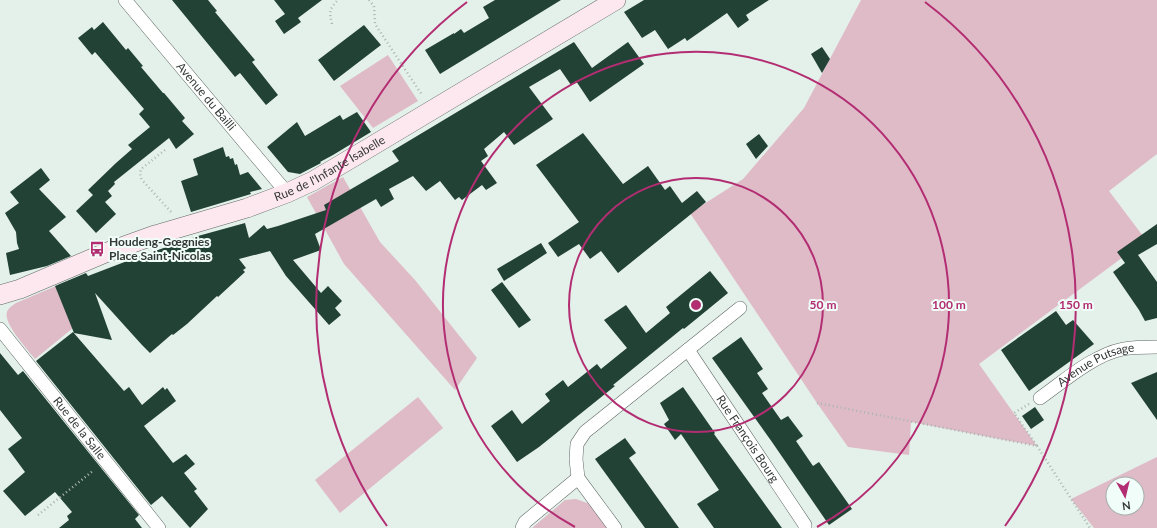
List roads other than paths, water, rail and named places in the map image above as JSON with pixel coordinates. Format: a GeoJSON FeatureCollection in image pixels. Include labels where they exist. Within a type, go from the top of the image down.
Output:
{"type":"FeatureCollection","features":[{"type":"Feature","properties":{"kind":"street","name":"Avenue du Bailli"},"geometry":{"type":"LineString","coordinates":[[125,0],[288,193]]}},
{"type":"Feature","properties":{"kind":"street","name":"Rue de l'Infante Isabelle"},"geometry":{"type":"LineString","coordinates":[[0,295],[20,289],[105,253],[155,235],[246,208],[288,193],[432,111],[616,0]]}},
{"type":"Feature","properties":{"kind":"street"},"geometry":{"type":"LineString","coordinates":[[615,528],[578,478],[576,459],[577,444],[585,432],[740,308]]}},
{"type":"Feature","properties":{"kind":"street","name":"Rue de la Salle"},"geometry":{"type":"LineString","coordinates":[[0,329],[159,528]]}},
{"type":"Feature","properties":{"kind":"street","name":"Avenue Putsage"},"geometry":{"type":"LineString","coordinates":[[1040,398],[1095,359],[1122,349],[1157,346]]}},
{"type":"Feature","properties":{"kind":"street","name":"Rue François Bourg"},"geometry":{"type":"LineString","coordinates":[[688,350],[805,525],[805,528]]}},
{"type":"Feature","properties":{"kind":"street"},"geometry":{"type":"LineString","coordinates":[[522,528],[525,522],[578,478]]}},
{"type":"Feature","properties":{"kind":"place","name":"Houdeng-Gœgnies Place Saint-Nicolas"},"geometry":{"type":"Point","coordinates":[97,249]}}]}
